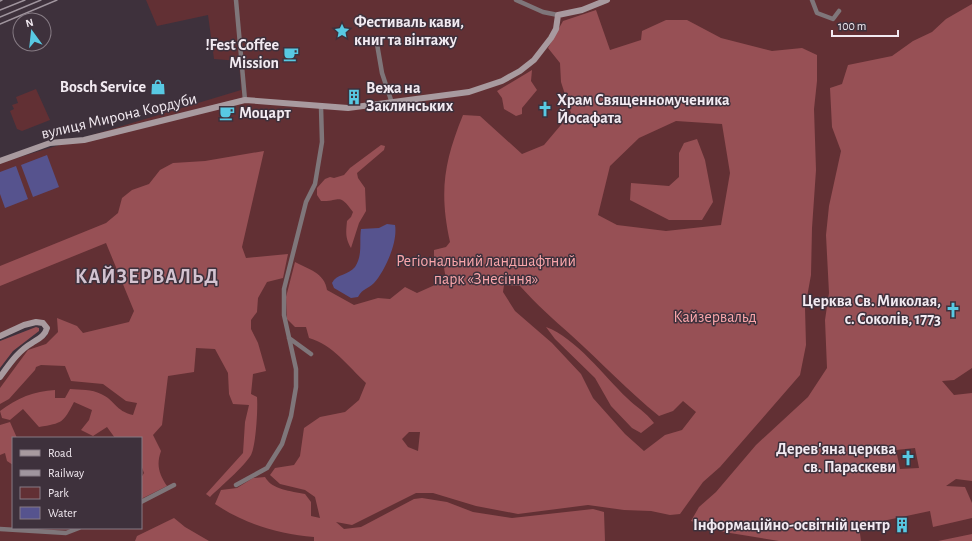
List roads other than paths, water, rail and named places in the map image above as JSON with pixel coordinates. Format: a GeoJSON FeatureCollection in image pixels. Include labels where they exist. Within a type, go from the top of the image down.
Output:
{"type":"FeatureCollection","features":[{"type":"Feature","properties":{"kind":"street"},"geometry":{"type":"LineString","coordinates":[[236,0],[245,100]]}},
{"type":"Feature","properties":{"kind":"street"},"geometry":{"type":"LineString","coordinates":[[516,0],[543,12],[558,15],[569,14],[607,0]]}},
{"type":"Feature","properties":{"kind":"street"},"geometry":{"type":"LineString","coordinates":[[812,0],[817,12],[827,17],[833,19],[839,11]]}},
{"type":"Feature","properties":{"kind":"street","name":"вулиця Мирона Кордуби"},"geometry":{"type":"LineString","coordinates":[[0,161],[50,143],[84,140],[245,100],[348,108],[469,92],[510,77],[534,60],[556,29],[558,15]]}},
{"type":"Feature","properties":{"kind":"street"},"geometry":{"type":"LineString","coordinates":[[377,44],[382,73],[392,103]]}},
{"type":"Feature","properties":{"kind":"street"},"geometry":{"type":"LineString","coordinates":[[236,485],[267,468],[282,444],[291,416],[296,387],[296,369],[284,315],[284,289],[306,202],[314,184],[322,142],[321,107]]}},
{"type":"Feature","properties":{"kind":"street"},"geometry":{"type":"LineString","coordinates":[[0,336],[36,322],[43,323],[47,328],[46,332],[41,338],[19,353],[0,377]]}},
{"type":"Feature","properties":{"kind":"street"},"geometry":{"type":"LineString","coordinates":[[289,338],[311,354]]}},
{"type":"Feature","properties":{"kind":"street"},"geometry":{"type":"LineString","coordinates":[[142,502],[174,486]]}},
{"type":"Feature","properties":{"kind":"street"},"geometry":{"type":"LineString","coordinates":[[0,529],[66,533],[76,529]]}},
{"type":"Feature","properties":{"kind":"water"},"geometry":{"type":"Polygon","coordinates":[[[47,155],[59,187],[33,197],[21,165],[47,155]]]}},
{"type":"Feature","properties":{"kind":"water"},"geometry":{"type":"Polygon","coordinates":[[[16,166],[28,199],[5,208],[0,194],[0,172],[16,166]]]}},
{"type":"Feature","properties":{"kind":"water"},"geometry":{"type":"Polygon","coordinates":[[[387,224],[395,225],[395,240],[390,256],[374,283],[358,297],[351,298],[334,288],[332,283],[336,278],[349,272],[355,267],[360,253],[361,229],[379,228],[387,224]]]}},
{"type":"Feature","properties":{"kind":"railway"},"geometry":{"type":"LineString","coordinates":[[0,10],[25,0]]}},
{"type":"Feature","properties":{"kind":"railway"},"geometry":{"type":"LineString","coordinates":[[0,17],[41,0]]}},
{"type":"Feature","properties":{"kind":"railway"},"geometry":{"type":"LineString","coordinates":[[0,24],[57,0]]}},
{"type":"Feature","properties":{"kind":"place","name":"Фестиваль кави, книг та вінтажу"},"geometry":{"type":"Point","coordinates":[342,31]}},
{"type":"Feature","properties":{"kind":"place","name":"!Fest Coffee Mission"},"geometry":{"type":"Point","coordinates":[291,54]}},
{"type":"Feature","properties":{"kind":"place","name":"Bosch Service"},"geometry":{"type":"Point","coordinates":[158,87]}},
{"type":"Feature","properties":{"kind":"place","name":"Вежа на Заклинських"},"geometry":{"type":"Point","coordinates":[354,97]}},
{"type":"Feature","properties":{"kind":"place","name":"Храм Священномученика Йосафата"},"geometry":{"type":"Point","coordinates":[545,109]}},
{"type":"Feature","properties":{"kind":"place","name":"Моцарт"},"geometry":{"type":"Point","coordinates":[227,113]}},
{"type":"Feature","properties":{"kind":"place","name":"Церква Св. Миколая, с. Соколів, 1773"},"geometry":{"type":"Point","coordinates":[953,310]}},
{"type":"Feature","properties":{"kind":"place","name":"Дерев'яна церква св. Параскеви"},"geometry":{"type":"Point","coordinates":[908,458]}},
{"type":"Feature","properties":{"kind":"place","name":"Інформаційно-освітній центр"},"geometry":{"type":"Point","coordinates":[902,525]}},
{"type":"Feature","properties":{"kind":"district","name":"КАЙЗЕРВАЛЬД"},"geometry":{"type":"Point","coordinates":[147,277]}},
{"type":"Feature","properties":{"kind":"park label","name":"Регіональний ландшафтний парк «Знесіння»"},"geometry":{"type":"Point","coordinates":[486,270]}},
{"type":"Feature","properties":{"kind":"park label","name":"Кайзервальд"},"geometry":{"type":"Point","coordinates":[715,317]}}]}
